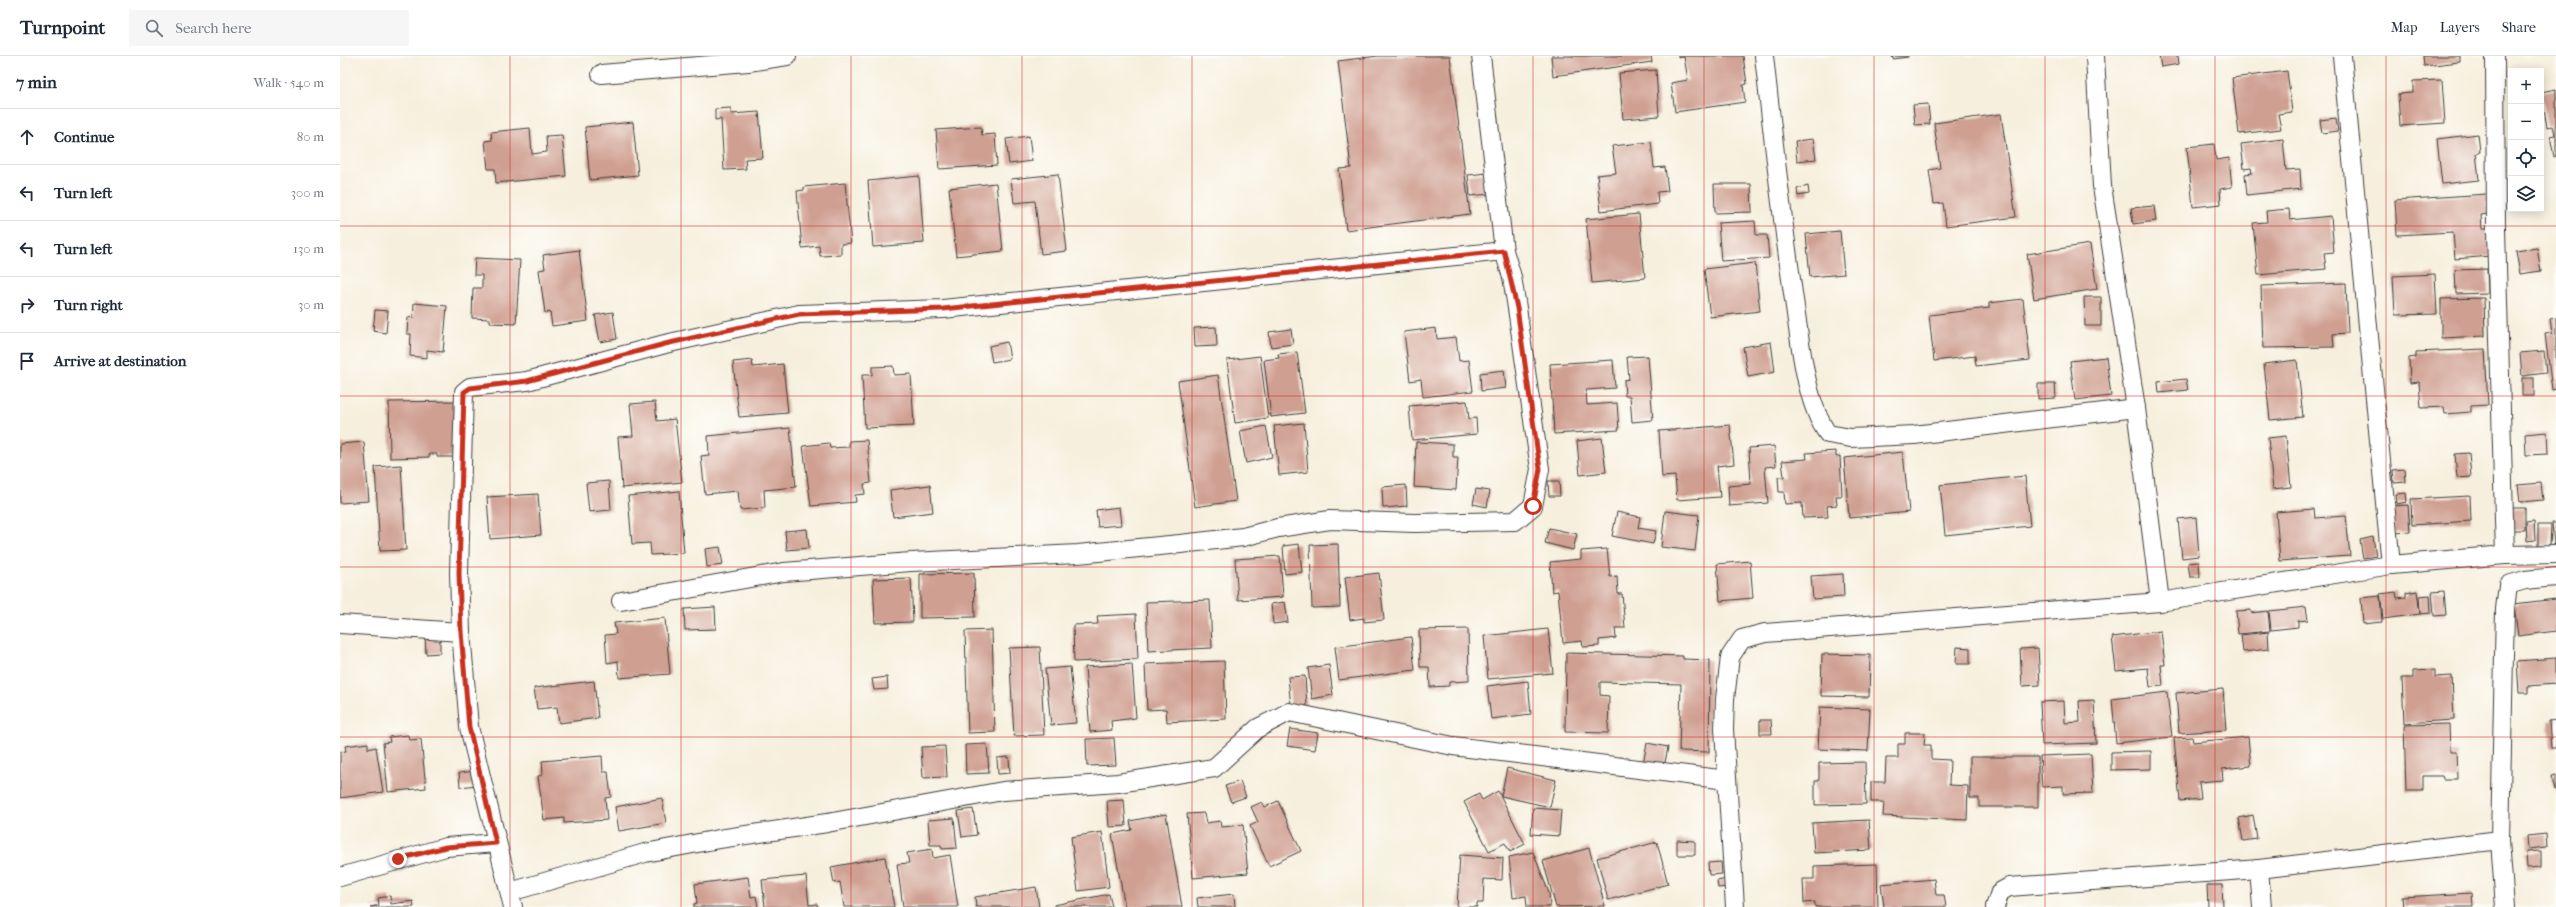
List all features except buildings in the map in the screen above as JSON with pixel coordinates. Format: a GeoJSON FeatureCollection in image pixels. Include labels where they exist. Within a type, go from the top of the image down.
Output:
{"type":"FeatureCollection","features":[{"type":"Feature","properties":{"kind":"street"},"geometry":{"type":"LineString","coordinates":[[601,74],[748,62],[787,56]]}},
{"type":"Feature","properties":{"kind":"street"},"geometry":{"type":"LineString","coordinates":[[621,601],[784,572],[911,562],[1078,554],[1243,537],[1278,528],[1330,520],[1414,523],[1515,521],[1533,506],[1540,469],[1517,308],[1504,251],[1481,56]]}},
{"type":"Feature","properties":{"kind":"street"},"geometry":{"type":"LineString","coordinates":[[1764,56],[1780,203],[1803,360],[1819,423],[1828,434],[1851,438],[1914,435],[2136,408]]}},
{"type":"Feature","properties":{"kind":"street"},"geometry":{"type":"LineString","coordinates":[[2095,56],[2102,186],[2136,408],[2160,602]]}},
{"type":"Feature","properties":{"kind":"street"},"geometry":{"type":"LineString","coordinates":[[2342,56],[2391,565]]}},
{"type":"Feature","properties":{"kind":"street"},"geometry":{"type":"LineString","coordinates":[[2495,56],[2496,230],[2505,555]]}},
{"type":"Feature","properties":{"kind":"street"},"geometry":{"type":"LineString","coordinates":[[1504,251],[943,309],[799,314],[665,344],[527,381],[470,388],[464,392],[459,573],[461,632],[469,727],[496,843],[512,899],[645,853],[719,839],[827,823],[1004,791],[1118,784],[1214,768],[1258,728],[1289,712],[1453,746],[1727,780]]}},
{"type":"Feature","properties":{"kind":"street"},"geometry":{"type":"LineString","coordinates":[[1735,907],[1727,780],[1725,699],[1730,657],[1742,639],[1765,633],[2160,602],[2391,565],[2505,555],[2556,554]]}},
{"type":"Feature","properties":{"kind":"street"},"geometry":{"type":"LineString","coordinates":[[2505,907],[2500,840],[2505,609],[2508,585],[2525,580],[2556,577]]}},
{"type":"Feature","properties":{"kind":"street"},"geometry":{"type":"LineString","coordinates":[[340,624],[461,632]]}},
{"type":"Feature","properties":{"kind":"street"},"geometry":{"type":"LineString","coordinates":[[1995,907],[2000,892],[2009,887],[2259,869],[2500,840]]}},
{"type":"Feature","properties":{"kind":"street"},"geometry":{"type":"LineString","coordinates":[[340,877],[446,847],[496,843]]}},
{"type":"Feature","properties":{"kind":"street"},"geometry":{"type":"LineString","coordinates":[[2259,869],[2262,907]]}},
{"type":"Feature","properties":{"kind":"route"},"geometry":{"type":"LineString","coordinates":[[398,859],[446,847],[496,843],[469,727],[461,632],[459,573],[464,392],[470,388],[527,381],[665,344],[799,314],[943,309],[1504,251],[1512,277],[1540,469],[1533,506]]}}]}
